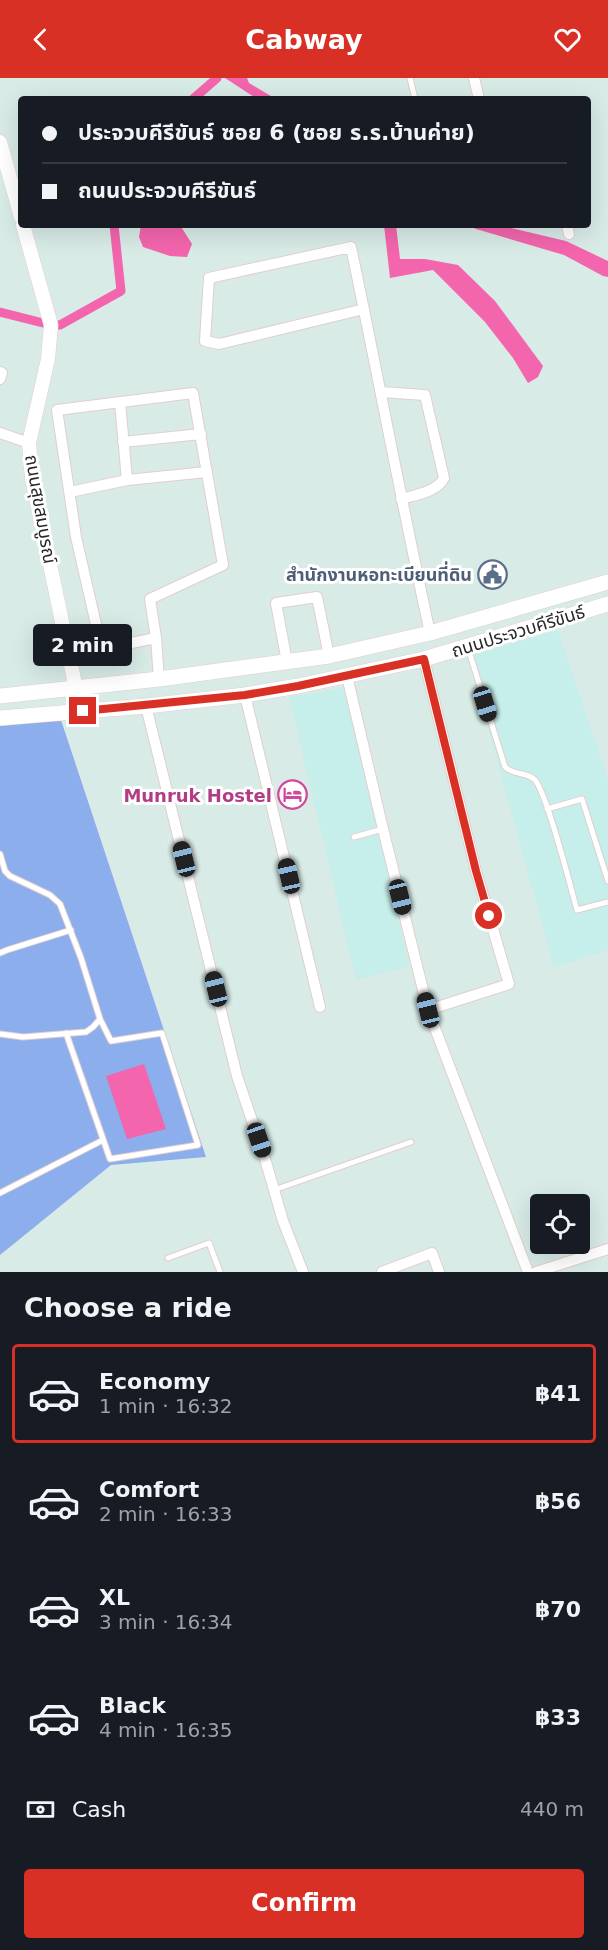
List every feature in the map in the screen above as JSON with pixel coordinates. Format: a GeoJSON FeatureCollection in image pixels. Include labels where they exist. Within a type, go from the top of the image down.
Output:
{"type":"FeatureCollection","features":[{"type":"Feature","properties":{"kind":"main road","name":"ถนนประจวบคีรีขันธ์"},"geometry":{"type":"LineString","coordinates":[[0,696],[159,679],[329,656],[430,633],[608,582]]}},
{"type":"Feature","properties":{"kind":"main road","name":"ถนนประจวบคีรีขันธ์"},"geometry":{"type":"LineString","coordinates":[[0,718],[245,695],[347,676],[424,659],[608,604]]}},
{"type":"Feature","properties":{"kind":"street"},"geometry":{"type":"LineString","coordinates":[[474,78],[478,96]]}},
{"type":"Feature","properties":{"kind":"street"},"geometry":{"type":"LineString","coordinates":[[1,150],[18,204]]}},
{"type":"Feature","properties":{"kind":"street","name":"ถนนสุขสมบูรณ์"},"geometry":{"type":"LineString","coordinates":[[24,228],[51,325],[48,359],[29,443],[33,478],[76,689]]}},
{"type":"Feature","properties":{"kind":"street"},"geometry":{"type":"LineString","coordinates":[[364,309],[219,344],[205,341],[209,278],[351,248],[364,309],[381,392],[401,499],[430,633]]}},
{"type":"Feature","properties":{"kind":"street"},"geometry":{"type":"LineString","coordinates":[[0,372],[2,373],[0,378]]}},
{"type":"Feature","properties":{"kind":"street"},"geometry":{"type":"LineString","coordinates":[[381,392],[424,395],[444,478],[433,488],[401,499]]}},
{"type":"Feature","properties":{"kind":"street"},"geometry":{"type":"LineString","coordinates":[[156,638],[111,647],[98,633],[76,537],[57,410],[193,393],[223,565],[150,599],[156,638],[159,679]]}},
{"type":"Feature","properties":{"kind":"street"},"geometry":{"type":"LineString","coordinates":[[120,402],[127,480]]}},
{"type":"Feature","properties":{"kind":"street"},"geometry":{"type":"LineString","coordinates":[[0,433],[29,443]]}},
{"type":"Feature","properties":{"kind":"street"},"geometry":{"type":"LineString","coordinates":[[123,442],[201,434]]}},
{"type":"Feature","properties":{"kind":"street"},"geometry":{"type":"LineString","coordinates":[[70,492],[127,480],[207,472]]}},
{"type":"Feature","properties":{"kind":"street"},"geometry":{"type":"LineString","coordinates":[[287,662],[276,603],[317,597],[329,656]]}},
{"type":"Feature","properties":{"kind":"street"},"geometry":{"type":"LineString","coordinates":[[424,659],[476,871],[509,984],[428,1010]]}},
{"type":"Feature","properties":{"kind":"street"},"geometry":{"type":"LineString","coordinates":[[347,676],[428,1010],[528,1272]]}},
{"type":"Feature","properties":{"kind":"street"},"geometry":{"type":"LineString","coordinates":[[245,695],[320,1007]]}},
{"type":"Feature","properties":{"kind":"street"},"geometry":{"type":"LineString","coordinates":[[146,706],[237,1076],[303,1272]]}},
{"type":"Feature","properties":{"kind":"street"},"geometry":{"type":"LineString","coordinates":[[536,1272],[608,1249]]}},
{"type":"Feature","properties":{"kind":"street"},"geometry":{"type":"LineString","coordinates":[[382,1272],[432,1253],[439,1272]]}},
{"type":"Feature","properties":{"kind":"lane"},"geometry":{"type":"LineString","coordinates":[[410,78],[414,96]]}},
{"type":"Feature","properties":{"kind":"lane"},"geometry":{"type":"LineString","coordinates":[[468,646],[505,767],[511,773],[526,774],[536,780],[577,910],[608,902]]}},
{"type":"Feature","properties":{"kind":"lane"},"geometry":{"type":"LineString","coordinates":[[547,809],[582,799],[608,881]]}},
{"type":"Feature","properties":{"kind":"lane"},"geometry":{"type":"LineString","coordinates":[[354,837],[383,829]]}},
{"type":"Feature","properties":{"kind":"lane"},"geometry":{"type":"LineString","coordinates":[[0,854],[4,871],[50,895],[60,904],[100,1018],[111,1041],[162,1033],[198,1145],[110,1159],[66,1033]]}},
{"type":"Feature","properties":{"kind":"lane"},"geometry":{"type":"LineString","coordinates":[[0,953],[71,930]]}},
{"type":"Feature","properties":{"kind":"lane"},"geometry":{"type":"LineString","coordinates":[[0,1034],[23,1037],[86,1032],[100,1018]]}},
{"type":"Feature","properties":{"kind":"lane"},"geometry":{"type":"LineString","coordinates":[[0,1193],[103,1140]]}},
{"type":"Feature","properties":{"kind":"lane"},"geometry":{"type":"LineString","coordinates":[[274,1190],[411,1142]]}},
{"type":"Feature","properties":{"kind":"lane"},"geometry":{"type":"LineString","coordinates":[[168,1258],[209,1243],[220,1272]]}},
{"type":"Feature","properties":{"kind":"shaded area"},"geometry":{"type":"Polygon","coordinates":[[[225,78],[247,78],[249,83],[271,96],[252,96],[225,78]]]}},
{"type":"Feature","properties":{"kind":"shaded area"},"geometry":{"type":"Polygon","coordinates":[[[140,228],[182,228],[192,244],[187,257],[170,256],[143,247],[139,237],[140,228]]]}},
{"type":"Feature","properties":{"kind":"shaded area"},"geometry":{"type":"Polygon","coordinates":[[[384,228],[396,228],[400,259],[425,259],[458,265],[495,301],[543,366],[538,377],[528,383],[513,358],[485,322],[433,270],[390,278],[384,228]]]}},
{"type":"Feature","properties":{"kind":"shaded area"},"geometry":{"type":"Polygon","coordinates":[[[474,228],[512,228],[566,241],[608,261],[608,277],[564,255],[474,228]]]}},
{"type":"Feature","properties":{"kind":"shaded area"},"geometry":{"type":"Polygon","coordinates":[[[558,630],[608,779],[608,950],[554,967],[468,656],[558,630]]]}},
{"type":"Feature","properties":{"kind":"shaded area"},"geometry":{"type":"Polygon","coordinates":[[[346,688],[409,966],[356,980],[289,697],[346,688]]]}},
{"type":"Feature","properties":{"kind":"shaded area"},"geometry":{"type":"Polygon","coordinates":[[[61,720],[206,1157],[111,1165],[0,1255],[0,726],[61,720]]]}},
{"type":"Feature","properties":{"kind":"shaded area"},"geometry":{"type":"Polygon","coordinates":[[[144,1064],[166,1129],[127,1139],[106,1076],[144,1064]]]}},
{"type":"Feature","properties":{"kind":"waterway"},"geometry":{"type":"LineString","coordinates":[[196,96],[217,78]]}},
{"type":"Feature","properties":{"kind":"waterway"},"geometry":{"type":"LineString","coordinates":[[0,312],[51,325],[60,325],[121,291],[114,228]]}},
{"type":"Feature","properties":{"kind":"place","name":"สำนักงานหอทะเบียนที่ดิน"},"geometry":{"type":"Point","coordinates":[493,574]}},
{"type":"Feature","properties":{"kind":"place","name":"Munruk Hostel"},"geometry":{"type":"Point","coordinates":[293,795]}},
{"type":"Feature","properties":{"kind":"route"},"geometry":{"type":"LineString","coordinates":[[83,711],[245,695],[424,659],[489,916]]}}]}
